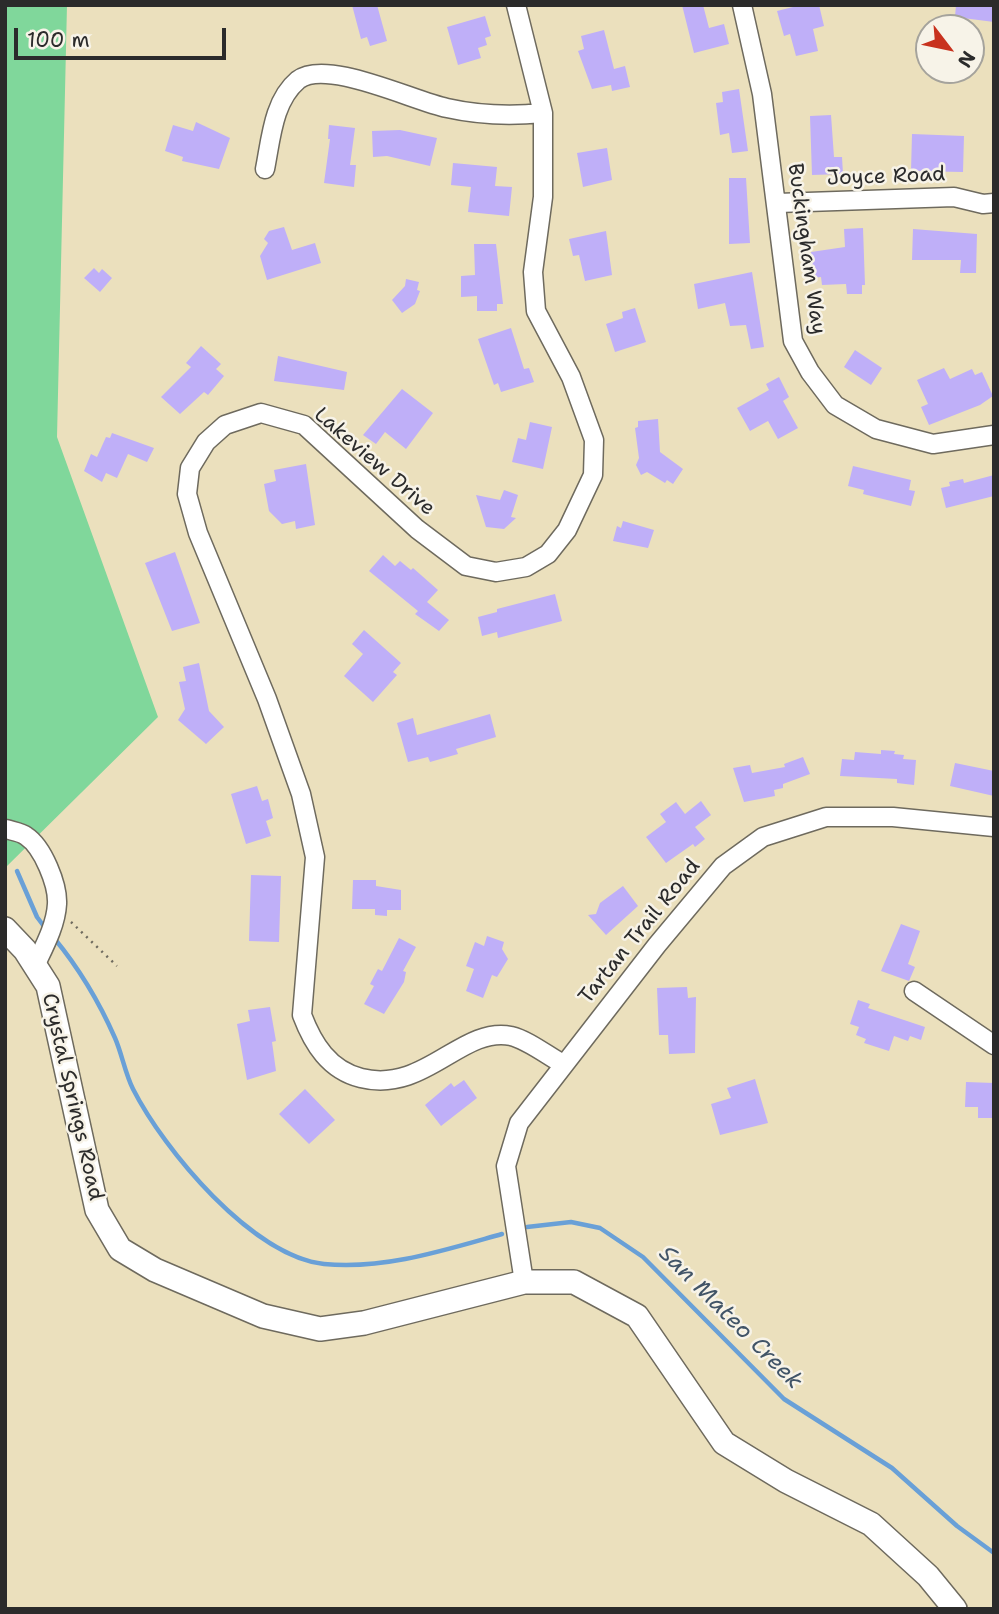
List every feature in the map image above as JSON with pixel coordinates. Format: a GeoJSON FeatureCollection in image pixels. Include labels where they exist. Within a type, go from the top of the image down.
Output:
{"type":"FeatureCollection","features":[{"type":"Feature","properties":{"kind":"main road","name":"Crystal Springs Road"},"geometry":{"type":"LineString","coordinates":[[5,929],[26,950],[39,957],[48,986],[97,1210],[120,1249],[155,1270],[263,1316],[320,1329],[364,1324],[524,1282],[574,1282],[637,1316],[724,1443],[786,1480],[871,1524],[928,1576],[955,1609]]}},
{"type":"Feature","properties":{"kind":"street","name":"Lakeview Drive"},"geometry":{"type":"LineString","coordinates":[[516,5],[544,113],[543,197],[533,272],[536,310],[571,377],[594,440],[593,475],[582,504],[567,530],[548,554],[526,567],[496,572],[466,566],[417,529],[304,425],[261,413],[225,425],[206,442],[190,468],[187,494],[198,533],[267,699],[301,794],[315,857],[302,1015],[310,1035],[324,1057],[348,1075],[375,1082],[405,1080],[479,1039],[511,1036],[563,1064]]}},
{"type":"Feature","properties":{"kind":"street","name":"Buckingham Way"},"geometry":{"type":"LineString","coordinates":[[743,5],[762,94],[778,204],[793,341],[810,372],[835,405],[876,429],[933,444],[994,435]]}},
{"type":"Feature","properties":{"kind":"street"},"geometry":{"type":"LineString","coordinates":[[265,169],[279,104],[299,79],[326,72],[448,108],[515,116],[544,113]]}},
{"type":"Feature","properties":{"kind":"street","name":"Joyce Road"},"geometry":{"type":"LineString","coordinates":[[778,204],[954,197],[983,204],[994,203]]}},
{"type":"Feature","properties":{"kind":"street","name":"Tartan Trail Road"},"geometry":{"type":"LineString","coordinates":[[524,1282],[511,1212],[506,1166],[519,1123],[563,1064],[723,866],[763,837],[827,817],[893,817],[994,827]]}},
{"type":"Feature","properties":{"kind":"street"},"geometry":{"type":"LineString","coordinates":[[5,839],[6,829],[26,835],[37,848],[55,888],[55,915],[39,957]]}},
{"type":"Feature","properties":{"kind":"street"},"geometry":{"type":"LineString","coordinates":[[914,991],[994,1045]]}},
{"type":"Feature","properties":{"kind":"path"},"geometry":{"type":"LineString","coordinates":[[55,915],[117,966]]}},
{"type":"Feature","properties":{"kind":"green space"},"geometry":{"type":"Polygon","coordinates":[[[5,5],[67,5],[57,437],[158,717],[5,868],[5,5]]]}},
{"type":"Feature","properties":{"kind":"building"},"geometry":{"type":"Polygon","coordinates":[[[352,5],[377,5],[387,41],[370,46],[367,37],[361,39],[352,5]]]}},
{"type":"Feature","properties":{"kind":"building"},"geometry":{"type":"Polygon","coordinates":[[[682,5],[703,5],[709,28],[724,24],[729,44],[694,53],[682,5]]]}},
{"type":"Feature","properties":{"kind":"building"},"geometry":{"type":"Polygon","coordinates":[[[801,5],[819,5],[824,26],[813,29],[818,51],[796,56],[790,34],[784,36],[777,11],[801,5]]]}},
{"type":"Feature","properties":{"kind":"building"},"geometry":{"type":"Polygon","coordinates":[[[956,5],[994,5],[994,22],[985,21],[985,14],[955,14],[956,5]]]}},
{"type":"Feature","properties":{"kind":"building"},"geometry":{"type":"Polygon","coordinates":[[[485,16],[491,36],[485,38],[487,45],[478,48],[481,58],[458,65],[447,27],[485,16]]]}},
{"type":"Feature","properties":{"kind":"building"},"geometry":{"type":"Polygon","coordinates":[[[604,30],[614,69],[625,66],[630,87],[612,91],[611,85],[592,89],[578,51],[584,49],[581,36],[604,30]]]}},
{"type":"Feature","properties":{"kind":"building"},"geometry":{"type":"Polygon","coordinates":[[[739,89],[748,151],[732,153],[729,133],[720,135],[716,103],[723,102],[722,92],[739,89]]]}},
{"type":"Feature","properties":{"kind":"building"},"geometry":{"type":"Polygon","coordinates":[[[831,115],[834,157],[842,157],[843,174],[812,175],[810,116],[831,115]]]}},
{"type":"Feature","properties":{"kind":"building"},"geometry":{"type":"Polygon","coordinates":[[[196,122],[230,138],[219,169],[182,161],[183,157],[165,151],[173,125],[193,131],[196,122]]]}},
{"type":"Feature","properties":{"kind":"building"},"geometry":{"type":"Polygon","coordinates":[[[329,125],[355,128],[350,165],[356,165],[354,187],[324,183],[330,139],[329,125]]]}},
{"type":"Feature","properties":{"kind":"building"},"geometry":{"type":"Polygon","coordinates":[[[400,130],[437,138],[430,166],[387,156],[373,157],[372,131],[400,130]]]}},
{"type":"Feature","properties":{"kind":"building"},"geometry":{"type":"Polygon","coordinates":[[[912,134],[964,136],[963,172],[911,171],[912,134]]]}},
{"type":"Feature","properties":{"kind":"building"},"geometry":{"type":"Polygon","coordinates":[[[607,148],[612,180],[583,187],[577,153],[607,148]]]}},
{"type":"Feature","properties":{"kind":"building"},"geometry":{"type":"Polygon","coordinates":[[[453,163],[497,167],[495,186],[512,187],[509,216],[468,212],[471,187],[451,185],[453,163]]]}},
{"type":"Feature","properties":{"kind":"building"},"geometry":{"type":"Polygon","coordinates":[[[729,178],[746,178],[750,243],[729,244],[729,178]]]}},
{"type":"Feature","properties":{"kind":"building"},"geometry":{"type":"Polygon","coordinates":[[[284,227],[292,250],[315,243],[321,263],[267,280],[260,256],[268,243],[264,239],[269,231],[284,227]]]}},
{"type":"Feature","properties":{"kind":"building"},"geometry":{"type":"Polygon","coordinates":[[[863,228],[865,285],[862,285],[862,294],[847,294],[846,284],[822,285],[821,277],[812,278],[811,252],[845,247],[844,229],[863,228]]]}},
{"type":"Feature","properties":{"kind":"building"},"geometry":{"type":"Polygon","coordinates":[[[913,229],[977,234],[976,273],[960,273],[961,260],[912,260],[913,229]]]}},
{"type":"Feature","properties":{"kind":"building"},"geometry":{"type":"Polygon","coordinates":[[[606,231],[612,275],[585,281],[579,255],[573,256],[569,239],[606,231]]]}},
{"type":"Feature","properties":{"kind":"building"},"geometry":{"type":"Polygon","coordinates":[[[474,244],[496,244],[503,304],[497,304],[497,311],[477,311],[477,296],[461,297],[461,276],[475,275],[474,244]]]}},
{"type":"Feature","properties":{"kind":"building"},"geometry":{"type":"Polygon","coordinates":[[[94,268],[99,273],[102,269],[112,278],[100,292],[84,278],[94,268]]]}},
{"type":"Feature","properties":{"kind":"building"},"geometry":{"type":"Polygon","coordinates":[[[752,272],[764,347],[751,349],[746,325],[730,326],[725,303],[698,309],[694,284],[752,272]]]}},
{"type":"Feature","properties":{"kind":"building"},"geometry":{"type":"Polygon","coordinates":[[[406,279],[419,282],[417,290],[420,291],[415,304],[402,313],[392,300],[405,286],[406,279]]]}},
{"type":"Feature","properties":{"kind":"building"},"geometry":{"type":"Polygon","coordinates":[[[635,308],[646,342],[615,352],[606,324],[623,318],[622,312],[635,308]]]}},
{"type":"Feature","properties":{"kind":"building"},"geometry":{"type":"Polygon","coordinates":[[[511,328],[524,369],[529,368],[534,382],[501,392],[498,383],[494,385],[478,339],[511,328]]]}},
{"type":"Feature","properties":{"kind":"building"},"geometry":{"type":"Polygon","coordinates":[[[201,346],[221,364],[216,369],[224,376],[208,395],[204,392],[180,414],[161,397],[191,367],[186,363],[201,346]]]}},
{"type":"Feature","properties":{"kind":"building"},"geometry":{"type":"Polygon","coordinates":[[[855,350],[882,368],[871,385],[844,367],[855,350]]]}},
{"type":"Feature","properties":{"kind":"building"},"geometry":{"type":"Polygon","coordinates":[[[278,356],[347,372],[344,390],[274,381],[278,356]]]}},
{"type":"Feature","properties":{"kind":"building"},"geometry":{"type":"Polygon","coordinates":[[[944,368],[950,379],[972,369],[975,375],[982,372],[993,396],[980,405],[929,425],[921,407],[928,404],[917,380],[944,368]]]}},
{"type":"Feature","properties":{"kind":"building"},"geometry":{"type":"Polygon","coordinates":[[[779,377],[789,397],[783,401],[798,428],[778,439],[768,421],[750,431],[737,408],[769,390],[766,384],[779,377]]]}},
{"type":"Feature","properties":{"kind":"building"},"geometry":{"type":"Polygon","coordinates":[[[402,389],[433,413],[406,449],[385,432],[376,444],[363,435],[402,389]]]}},
{"type":"Feature","properties":{"kind":"building"},"geometry":{"type":"Polygon","coordinates":[[[658,419],[660,452],[683,469],[673,484],[667,480],[665,483],[647,472],[641,475],[636,465],[639,458],[635,428],[638,427],[638,421],[658,419]]]}},
{"type":"Feature","properties":{"kind":"building"},"geometry":{"type":"Polygon","coordinates":[[[530,422],[552,427],[543,469],[512,462],[518,438],[526,440],[530,422]]]}},
{"type":"Feature","properties":{"kind":"building"},"geometry":{"type":"Polygon","coordinates":[[[112,433],[154,448],[147,462],[128,454],[117,478],[106,473],[102,482],[84,471],[91,454],[97,457],[106,437],[110,438],[112,433]]]}},
{"type":"Feature","properties":{"kind":"building"},"geometry":{"type":"Polygon","coordinates":[[[306,464],[315,525],[296,529],[295,521],[282,524],[269,511],[264,484],[276,481],[274,470],[306,464]]]}},
{"type":"Feature","properties":{"kind":"building"},"geometry":{"type":"Polygon","coordinates":[[[853,466],[911,480],[909,490],[915,491],[911,506],[863,494],[864,490],[848,486],[853,466]]]}},
{"type":"Feature","properties":{"kind":"building"},"geometry":{"type":"Polygon","coordinates":[[[994,475],[994,496],[946,508],[941,488],[950,486],[949,482],[963,479],[964,483],[994,475]]]}},
{"type":"Feature","properties":{"kind":"building"},"geometry":{"type":"Polygon","coordinates":[[[504,490],[518,495],[511,517],[516,518],[504,529],[486,527],[476,495],[500,500],[504,490]]]}},
{"type":"Feature","properties":{"kind":"building"},"geometry":{"type":"Polygon","coordinates":[[[623,521],[654,530],[648,548],[613,541],[617,526],[621,528],[623,521]]]}},
{"type":"Feature","properties":{"kind":"building"},"geometry":{"type":"Polygon","coordinates":[[[175,552],[200,623],[172,631],[145,563],[175,552]]]}},
{"type":"Feature","properties":{"kind":"building"},"geometry":{"type":"Polygon","coordinates":[[[383,555],[395,566],[400,561],[411,570],[413,568],[438,590],[427,602],[449,620],[439,631],[415,614],[418,611],[369,571],[383,555]]]}},
{"type":"Feature","properties":{"kind":"building"},"geometry":{"type":"Polygon","coordinates":[[[555,594],[562,621],[498,638],[497,632],[482,636],[478,617],[497,612],[497,609],[555,594]]]}},
{"type":"Feature","properties":{"kind":"building"},"geometry":{"type":"Polygon","coordinates":[[[364,630],[401,663],[393,672],[397,675],[373,702],[344,676],[363,654],[352,644],[364,630]]]}},
{"type":"Feature","properties":{"kind":"building"},"geometry":{"type":"Polygon","coordinates":[[[199,663],[209,711],[224,727],[206,744],[178,720],[185,709],[179,682],[186,681],[183,667],[199,663]]]}},
{"type":"Feature","properties":{"kind":"building"},"geometry":{"type":"Polygon","coordinates":[[[490,714],[496,737],[456,749],[458,754],[430,762],[428,757],[408,762],[397,723],[413,718],[417,735],[490,714]]]}},
{"type":"Feature","properties":{"kind":"building"},"geometry":{"type":"Polygon","coordinates":[[[881,750],[895,751],[894,754],[904,755],[903,759],[916,760],[914,785],[897,783],[897,779],[840,776],[842,759],[854,760],[855,752],[881,754],[881,750]]]}},
{"type":"Feature","properties":{"kind":"building"},"geometry":{"type":"Polygon","coordinates":[[[803,757],[810,774],[783,784],[783,788],[774,790],[775,796],[744,802],[733,768],[750,765],[752,773],[785,767],[784,764],[803,757]]]}},
{"type":"Feature","properties":{"kind":"building"},"geometry":{"type":"Polygon","coordinates":[[[955,763],[994,771],[994,796],[950,786],[955,763]]]}},
{"type":"Feature","properties":{"kind":"building"},"geometry":{"type":"Polygon","coordinates":[[[257,786],[262,801],[268,799],[273,818],[266,821],[271,836],[246,844],[231,794],[257,786]]]}},
{"type":"Feature","properties":{"kind":"building"},"geometry":{"type":"Polygon","coordinates":[[[701,801],[711,815],[695,827],[705,839],[666,863],[646,837],[666,822],[660,814],[676,802],[685,814],[701,801]]]}},
{"type":"Feature","properties":{"kind":"building"},"geometry":{"type":"Polygon","coordinates":[[[251,875],[281,876],[279,942],[249,941],[251,875]]]}},
{"type":"Feature","properties":{"kind":"building"},"geometry":{"type":"Polygon","coordinates":[[[353,880],[376,880],[376,886],[401,890],[401,910],[387,910],[387,916],[375,915],[375,909],[352,909],[353,880]]]}},
{"type":"Feature","properties":{"kind":"building"},"geometry":{"type":"Polygon","coordinates":[[[623,886],[638,906],[606,935],[588,915],[596,914],[600,903],[623,886]]]}},
{"type":"Feature","properties":{"kind":"building"},"geometry":{"type":"Polygon","coordinates":[[[901,924],[920,931],[908,964],[915,967],[909,981],[881,971],[901,924]]]}},
{"type":"Feature","properties":{"kind":"building"},"geometry":{"type":"Polygon","coordinates":[[[487,936],[504,942],[502,949],[508,959],[497,977],[492,975],[483,998],[466,991],[474,969],[466,966],[475,942],[484,946],[487,936]]]}},
{"type":"Feature","properties":{"kind":"building"},"geometry":{"type":"Polygon","coordinates":[[[399,938],[416,947],[403,971],[406,972],[404,982],[384,1014],[364,1004],[374,986],[370,984],[378,969],[382,971],[399,938]]]}},
{"type":"Feature","properties":{"kind":"building"},"geometry":{"type":"Polygon","coordinates":[[[687,987],[688,998],[696,997],[695,1053],[669,1054],[668,1035],[659,1035],[657,988],[687,987]]]}},
{"type":"Feature","properties":{"kind":"building"},"geometry":{"type":"Polygon","coordinates":[[[858,1000],[870,1004],[868,1008],[925,1027],[921,1040],[910,1036],[908,1041],[894,1036],[889,1051],[864,1043],[866,1039],[856,1035],[859,1027],[850,1024],[858,1000]]]}},
{"type":"Feature","properties":{"kind":"building"},"geometry":{"type":"Polygon","coordinates":[[[270,1007],[276,1041],[272,1042],[276,1071],[247,1080],[237,1024],[250,1021],[248,1010],[270,1007]]]}},
{"type":"Feature","properties":{"kind":"building"},"geometry":{"type":"Polygon","coordinates":[[[755,1079],[768,1123],[720,1135],[711,1104],[731,1098],[727,1088],[755,1079]]]}},
{"type":"Feature","properties":{"kind":"building"},"geometry":{"type":"Polygon","coordinates":[[[464,1080],[477,1098],[441,1126],[425,1105],[451,1083],[454,1087],[464,1080]]]}},
{"type":"Feature","properties":{"kind":"building"},"geometry":{"type":"Polygon","coordinates":[[[966,1082],[994,1083],[994,1118],[978,1118],[978,1107],[965,1107],[966,1082]]]}},
{"type":"Feature","properties":{"kind":"building"},"geometry":{"type":"Polygon","coordinates":[[[305,1089],[335,1120],[309,1144],[279,1114],[305,1089]]]}},
{"type":"Feature","properties":{"kind":"waterway","name":"San Mateo Creek"},"geometry":{"type":"LineString","coordinates":[[17,871],[37,917],[46,929]]}},
{"type":"Feature","properties":{"kind":"waterway","name":"San Mateo Creek"},"geometry":{"type":"LineString","coordinates":[[54,938],[72,961],[95,999],[115,1038],[133,1089],[166,1141],[213,1196],[268,1242],[296,1257],[324,1264],[347,1265],[414,1257],[502,1234]]}},
{"type":"Feature","properties":{"kind":"waterway","name":"San Mateo Creek"},"geometry":{"type":"LineString","coordinates":[[527,1227],[571,1222],[600,1228],[643,1257],[784,1399],[892,1468],[957,1526],[994,1553]]}}]}
